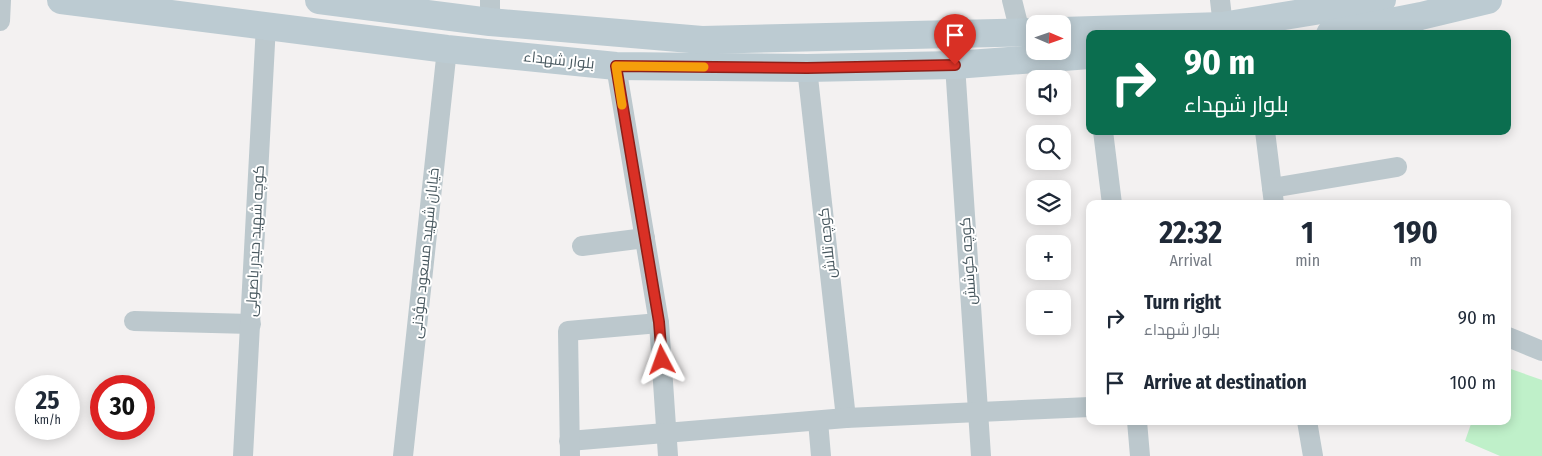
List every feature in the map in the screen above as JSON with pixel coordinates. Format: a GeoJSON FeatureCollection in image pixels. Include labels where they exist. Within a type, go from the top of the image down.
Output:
{"type":"FeatureCollection","features":[{"type":"Feature","properties":{"kind":"main road","name":"بلوار شهداء"},"geometry":{"type":"LineString","coordinates":[[61,0],[228,10],[266,25],[447,49],[616,66],[807,68],[955,65],[1086,55]]}},
{"type":"Feature","properties":{"kind":"main road","name":"بلوار شهداء"},"geometry":{"type":"LineString","coordinates":[[319,0],[490,11],[702,40],[1020,32]]}},
{"type":"Feature","properties":{"kind":"main road"},"geometry":{"type":"LineString","coordinates":[[1071,30],[1222,13],[1382,0]]}},
{"type":"Feature","properties":{"kind":"main road"},"geometry":{"type":"LineString","coordinates":[[1350,30],[1422,16],[1488,0]]}},
{"type":"Feature","properties":{"kind":"main road"},"geometry":{"type":"LineString","coordinates":[[1013,60],[1020,32]]}},
{"type":"Feature","properties":{"kind":"street"},"geometry":{"type":"LineString","coordinates":[[0,21],[1,0]]}},
{"type":"Feature","properties":{"kind":"street"},"geometry":{"type":"LineString","coordinates":[[1012,0],[1020,32]]}},
{"type":"Feature","properties":{"kind":"street","name":"کوچه شهید حیدر باصولی"},"geometry":{"type":"LineString","coordinates":[[244,456],[266,25]]}},
{"type":"Feature","properties":{"kind":"street","name":"خیابان شهید مسعود مؤذنی"},"geometry":{"type":"LineString","coordinates":[[403,456],[447,49]]}},
{"type":"Feature","properties":{"kind":"street","name":"کوچه کوشش"},"geometry":{"type":"LineString","coordinates":[[955,65],[981,456]]}},
{"type":"Feature","properties":{"kind":"street"},"geometry":{"type":"LineString","coordinates":[[616,66],[659,322],[668,456]]}},
{"type":"Feature","properties":{"kind":"street","name":"کوچه تلاش"},"geometry":{"type":"LineString","coordinates":[[807,68],[846,418]]}},
{"type":"Feature","properties":{"kind":"street"},"geometry":{"type":"LineString","coordinates":[[1103,135],[1112,200]]}},
{"type":"Feature","properties":{"kind":"street"},"geometry":{"type":"LineString","coordinates":[[1265,135],[1273,196],[1397,167]]}},
{"type":"Feature","properties":{"kind":"street"},"geometry":{"type":"LineString","coordinates":[[582,246],[645,238]]}},
{"type":"Feature","properties":{"kind":"street"},"geometry":{"type":"LineString","coordinates":[[134,321],[251,324]]}},
{"type":"Feature","properties":{"kind":"street"},"geometry":{"type":"LineString","coordinates":[[659,322],[568,331],[570,448],[667,433],[846,418],[1086,407]]}},
{"type":"Feature","properties":{"kind":"street"},"geometry":{"type":"LineString","coordinates":[[1511,338],[1542,351]]}},
{"type":"Feature","properties":{"kind":"street"},"geometry":{"type":"LineString","coordinates":[[818,421],[821,456]]}},
{"type":"Feature","properties":{"kind":"street"},"geometry":{"type":"LineString","coordinates":[[1138,425],[1140,456]]}},
{"type":"Feature","properties":{"kind":"street"},"geometry":{"type":"LineString","coordinates":[[1309,425],[1314,456]]}},
{"type":"Feature","properties":{"kind":"green space"},"geometry":{"type":"Polygon","coordinates":[[[1511,369],[1542,380],[1542,456],[1500,456],[1465,441],[1471,425],[1511,425],[1511,369]]]}},
{"type":"Feature","properties":{"kind":"slow traffic"},"geometry":{"type":"LineString","coordinates":[[622,105],[616,66],[704,67]]}},
{"type":"Feature","properties":{"kind":"route"},"geometry":{"type":"LineString","coordinates":[[662,360],[659,322],[616,66],[807,68],[955,65]]}}]}
